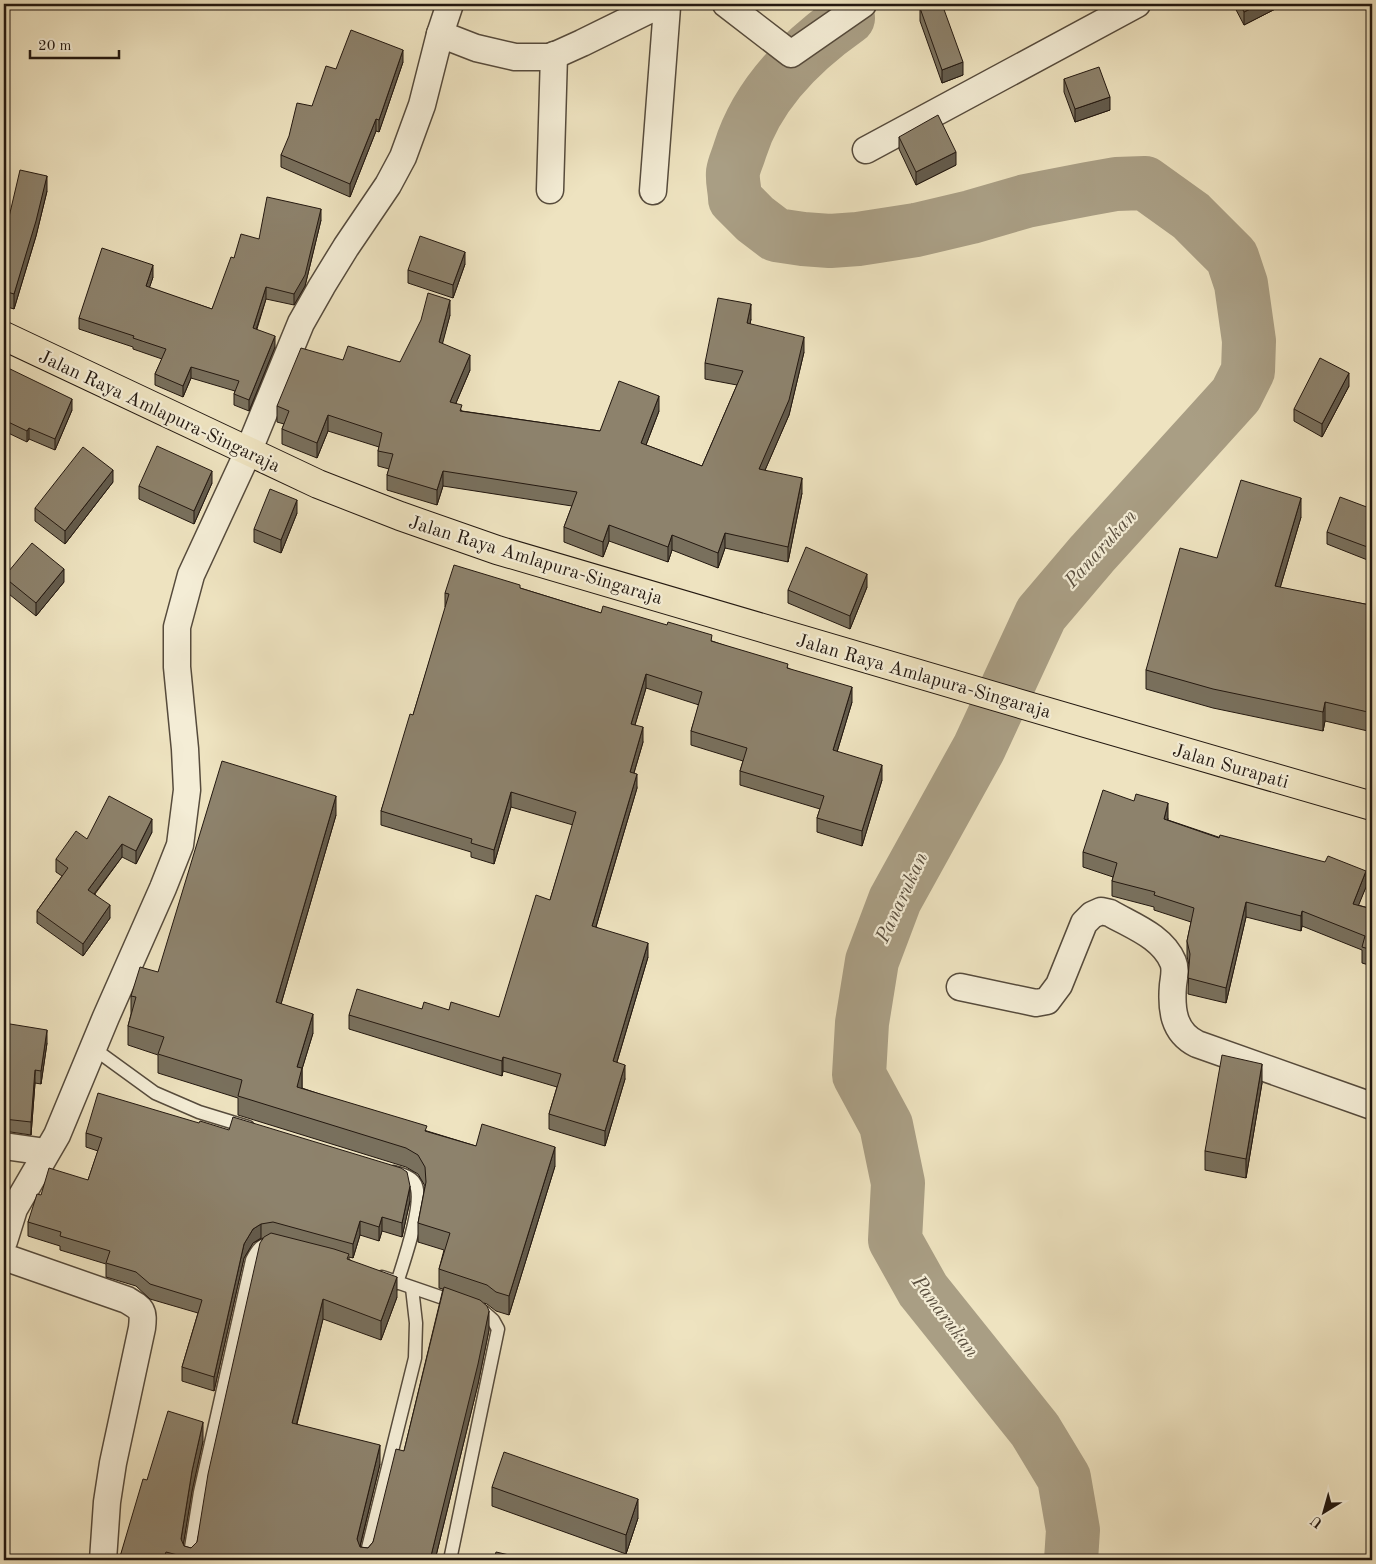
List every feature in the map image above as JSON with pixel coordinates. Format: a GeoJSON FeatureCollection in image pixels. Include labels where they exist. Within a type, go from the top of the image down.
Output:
{"type":"FeatureCollection","features":[{"type":"Feature","properties":{"kind":"highway","name":"Jalan Raya Amlapura-Singaraja"},"geometry":{"type":"LineString","coordinates":[[4,336],[318,484],[400,516],[497,550],[1089,724]]}},
{"type":"Feature","properties":{"kind":"highway","name":"Jalan Surapati"},"geometry":{"type":"LineString","coordinates":[[1089,724],[1372,806]]}},
{"type":"Feature","properties":{"kind":"street"},"geometry":{"type":"LineString","coordinates":[[4,1241],[14,1209],[57,1135],[180,845],[187,790],[185,750],[176,667],[177,627],[192,576],[248,452],[301,323],[346,248],[388,186],[403,157],[422,105],[440,34],[450,4]]}},
{"type":"Feature","properties":{"kind":"street"},"geometry":{"type":"LineString","coordinates":[[726,4],[791,54],[863,4]]}},
{"type":"Feature","properties":{"kind":"street"},"geometry":{"type":"LineString","coordinates":[[866,150],[1137,4]]}},
{"type":"Feature","properties":{"kind":"street"},"geometry":{"type":"LineString","coordinates":[[440,34],[476,48],[515,57],[550,57],[582,44],[649,10],[670,6],[654,191]]}},
{"type":"Feature","properties":{"kind":"street"},"geometry":{"type":"LineString","coordinates":[[550,190],[554,55]]}},
{"type":"Feature","properties":{"kind":"street"},"geometry":{"type":"LineString","coordinates":[[960,986],[1036,1003],[1047,1002],[1059,985],[1084,923],[1092,915],[1101,911],[1110,913],[1155,939],[1166,950],[1175,970],[1172,1002],[1174,1018],[1178,1029],[1188,1040],[1372,1106]]}},
{"type":"Feature","properties":{"kind":"street"},"geometry":{"type":"LineString","coordinates":[[4,1146],[46,1152]]}},
{"type":"Feature","properties":{"kind":"street"},"geometry":{"type":"LineString","coordinates":[[4,1257],[127,1300],[138,1306],[144,1314],[113,1463],[107,1502],[103,1560]]}},
{"type":"Feature","properties":{"kind":"lane"},"geometry":{"type":"LineString","coordinates":[[93,1048],[155,1093],[199,1112],[264,1132]]}},
{"type":"Feature","properties":{"kind":"lane"},"geometry":{"type":"LineString","coordinates":[[385,1170],[404,1175],[414,1182],[418,1191],[418,1210],[397,1283]]}},
{"type":"Feature","properties":{"kind":"lane"},"geometry":{"type":"LineString","coordinates":[[189,1560],[200,1492],[252,1260],[257,1249],[263,1245],[271,1244],[289,1249]]}},
{"type":"Feature","properties":{"kind":"lane"},"geometry":{"type":"LineString","coordinates":[[371,1274],[484,1312],[493,1320],[498,1329],[450,1560]]}},
{"type":"Feature","properties":{"kind":"lane"},"geometry":{"type":"LineString","coordinates":[[365,1560],[415,1358],[416,1323],[412,1288]]}},
{"type":"Feature","properties":{"kind":"building"},"geometry":{"type":"Polygon","coordinates":[[[942,4],[963,62],[942,70],[920,8],[942,4]]]}},
{"type":"Feature","properties":{"kind":"building"},"geometry":{"type":"Polygon","coordinates":[[[1240,4],[1260,4],[1244,12],[1240,4]]]}},
{"type":"Feature","properties":{"kind":"building"},"geometry":{"type":"Polygon","coordinates":[[[351,30],[403,50],[379,120],[376,119],[350,184],[281,155],[289,136],[297,103],[312,106],[326,66],[336,69],[351,30]]]}},
{"type":"Feature","properties":{"kind":"building"},"geometry":{"type":"Polygon","coordinates":[[[1099,67],[1110,97],[1075,109],[1064,79],[1099,67]]]}},
{"type":"Feature","properties":{"kind":"building"},"geometry":{"type":"Polygon","coordinates":[[[938,115],[956,152],[916,172],[899,137],[938,115]]]}},
{"type":"Feature","properties":{"kind":"building"},"geometry":{"type":"Polygon","coordinates":[[[20,170],[47,176],[36,221],[14,294],[4,291],[4,216],[9,217],[20,170]]]}},
{"type":"Feature","properties":{"kind":"building"},"geometry":{"type":"Polygon","coordinates":[[[267,197],[321,209],[305,275],[294,294],[266,287],[253,328],[275,336],[249,400],[234,394],[239,381],[191,367],[183,386],[155,374],[166,349],[133,338],[134,336],[79,318],[102,248],[153,265],[146,286],[212,309],[231,257],[234,258],[241,234],[259,239],[267,197]]]}},
{"type":"Feature","properties":{"kind":"building"},"geometry":{"type":"Polygon","coordinates":[[[420,236],[465,252],[453,285],[408,270],[420,236]]]}},
{"type":"Feature","properties":{"kind":"building"},"geometry":{"type":"Polygon","coordinates":[[[428,293],[450,300],[439,342],[470,355],[450,402],[462,405],[460,411],[600,431],[619,381],[659,396],[641,443],[702,466],[743,371],[705,363],[718,298],[751,304],[747,323],[804,337],[789,400],[759,469],[802,478],[788,547],[725,533],[718,553],[672,535],[668,547],[609,525],[603,542],[564,527],[577,492],[443,471],[437,490],[387,475],[393,454],[378,451],[382,433],[328,415],[317,443],[282,429],[289,411],[277,406],[301,348],[343,360],[348,346],[400,362],[421,320],[428,293]]]}},
{"type":"Feature","properties":{"kind":"building"},"geometry":{"type":"Polygon","coordinates":[[[1320,358],[1349,373],[1322,424],[1294,409],[1320,358]]]}},
{"type":"Feature","properties":{"kind":"building"},"geometry":{"type":"Polygon","coordinates":[[[6,367],[72,399],[55,439],[29,428],[27,431],[4,420],[4,372],[6,367]]]}},
{"type":"Feature","properties":{"kind":"building"},"geometry":{"type":"Polygon","coordinates":[[[157,446],[212,471],[194,511],[139,486],[157,446]]]}},
{"type":"Feature","properties":{"kind":"building"},"geometry":{"type":"Polygon","coordinates":[[[83,447],[113,470],[65,531],[35,508],[83,447]]]}},
{"type":"Feature","properties":{"kind":"building"},"geometry":{"type":"Polygon","coordinates":[[[1241,480],[1301,498],[1275,586],[1370,605],[1372,596],[1372,713],[1325,702],[1323,712],[1213,689],[1146,670],[1180,548],[1217,558],[1241,480]]]}},
{"type":"Feature","properties":{"kind":"building"},"geometry":{"type":"Polygon","coordinates":[[[270,489],[297,500],[281,540],[254,529],[270,489]]]}},
{"type":"Feature","properties":{"kind":"building"},"geometry":{"type":"Polygon","coordinates":[[[1340,497],[1372,509],[1372,543],[1370,548],[1327,532],[1340,497]]]}},
{"type":"Feature","properties":{"kind":"building"},"geometry":{"type":"Polygon","coordinates":[[[32,543],[64,569],[36,603],[4,577],[32,543]]]}},
{"type":"Feature","properties":{"kind":"building"},"geometry":{"type":"Polygon","coordinates":[[[806,547],[867,574],[850,616],[788,590],[806,547]]]}},
{"type":"Feature","properties":{"kind":"building"},"geometry":{"type":"Polygon","coordinates":[[[454,565],[601,613],[603,606],[667,625],[668,622],[712,635],[711,641],[788,664],[787,668],[852,687],[833,750],[882,765],[862,831],[817,818],[824,796],[740,771],[747,748],[691,731],[702,692],[646,674],[631,724],[643,727],[630,772],[637,774],[592,926],[648,943],[613,1061],[625,1065],[605,1131],[549,1114],[561,1074],[503,1057],[502,1061],[349,1015],[357,989],[422,1009],[424,1002],[449,1010],[451,1002],[499,1017],[536,895],[550,900],[576,812],[511,792],[494,850],[471,843],[472,839],[381,811],[410,714],[413,715],[449,594],[445,593],[454,565]]]}},
{"type":"Feature","properties":{"kind":"building"},"geometry":{"type":"Polygon","coordinates":[[[222,761],[336,796],[276,1002],[313,1014],[297,1067],[302,1068],[297,1087],[427,1126],[425,1131],[476,1146],[482,1124],[555,1147],[509,1296],[496,1292],[487,1285],[439,1269],[450,1233],[418,1223],[426,1182],[425,1167],[418,1155],[406,1148],[238,1096],[242,1080],[158,1054],[164,1037],[128,1026],[136,997],[131,996],[140,967],[158,972],[222,761]]]}},
{"type":"Feature","properties":{"kind":"building"},"geometry":{"type":"Polygon","coordinates":[[[1103,790],[1134,801],[1136,794],[1168,803],[1164,819],[1219,838],[1220,835],[1325,862],[1328,856],[1366,871],[1353,904],[1372,909],[1372,950],[1362,947],[1365,936],[1302,911],[1301,916],[1246,902],[1226,988],[1188,978],[1190,954],[1187,941],[1194,908],[1154,895],[1155,892],[1112,881],[1117,863],[1083,852],[1103,790]]]}},
{"type":"Feature","properties":{"kind":"building"},"geometry":{"type":"Polygon","coordinates":[[[109,796],[152,819],[136,851],[122,844],[88,890],[110,905],[83,944],[37,911],[68,868],[56,859],[76,831],[87,839],[109,796]]]}},
{"type":"Feature","properties":{"kind":"building"},"geometry":{"type":"Polygon","coordinates":[[[4,1023],[47,1030],[41,1071],[35,1070],[31,1122],[4,1119],[4,1023]]]}},
{"type":"Feature","properties":{"kind":"building"},"geometry":{"type":"Polygon","coordinates":[[[1222,1055],[1262,1064],[1246,1159],[1205,1151],[1222,1055]]]}},
{"type":"Feature","properties":{"kind":"building"},"geometry":{"type":"Polygon","coordinates":[[[98,1093],[229,1130],[233,1117],[401,1168],[407,1172],[410,1186],[402,1223],[382,1217],[379,1227],[360,1221],[353,1244],[273,1222],[261,1224],[253,1229],[244,1244],[214,1377],[182,1367],[202,1300],[150,1284],[136,1272],[106,1263],[110,1251],[60,1236],[61,1232],[28,1222],[37,1194],[41,1195],[49,1168],[88,1180],[102,1138],[86,1133],[98,1093]]]}},
{"type":"Feature","properties":{"kind":"building"},"geometry":{"type":"Polygon","coordinates":[[[271,1233],[349,1254],[347,1259],[397,1277],[381,1321],[323,1299],[292,1423],[380,1445],[357,1539],[360,1547],[368,1548],[373,1542],[396,1449],[404,1451],[444,1287],[480,1300],[487,1306],[489,1311],[478,1364],[430,1560],[197,1560],[166,1552],[163,1560],[119,1560],[143,1479],[147,1480],[168,1411],[203,1422],[192,1471],[181,1539],[184,1546],[191,1548],[197,1542],[208,1474],[260,1243],[264,1237],[271,1233]]]}},
{"type":"Feature","properties":{"kind":"building"},"geometry":{"type":"Polygon","coordinates":[[[504,1452],[638,1499],[626,1535],[492,1487],[504,1452]]]}},
{"type":"Feature","properties":{"kind":"building"},"geometry":{"type":"Polygon","coordinates":[[[496,1552],[531,1560],[494,1560],[496,1552]]]}},
{"type":"Feature","properties":{"kind":"waterway","name":"Panarukan"},"geometry":{"type":"LineString","coordinates":[[848,18],[798,60],[769,93],[757,111],[735,164],[733,175],[735,199],[755,219],[776,235],[830,241],[858,239],[916,230],[1026,201],[1116,184],[1145,183],[1191,216],[1232,257],[1241,284],[1249,341],[1248,371],[1236,395],[1092,554],[1041,614],[979,748],[895,900],[872,961],[862,1023],[859,1075],[886,1125],[898,1183],[895,1240],[923,1290],[1035,1430],[1064,1478],[1073,1530],[1071,1560]]}}]}
